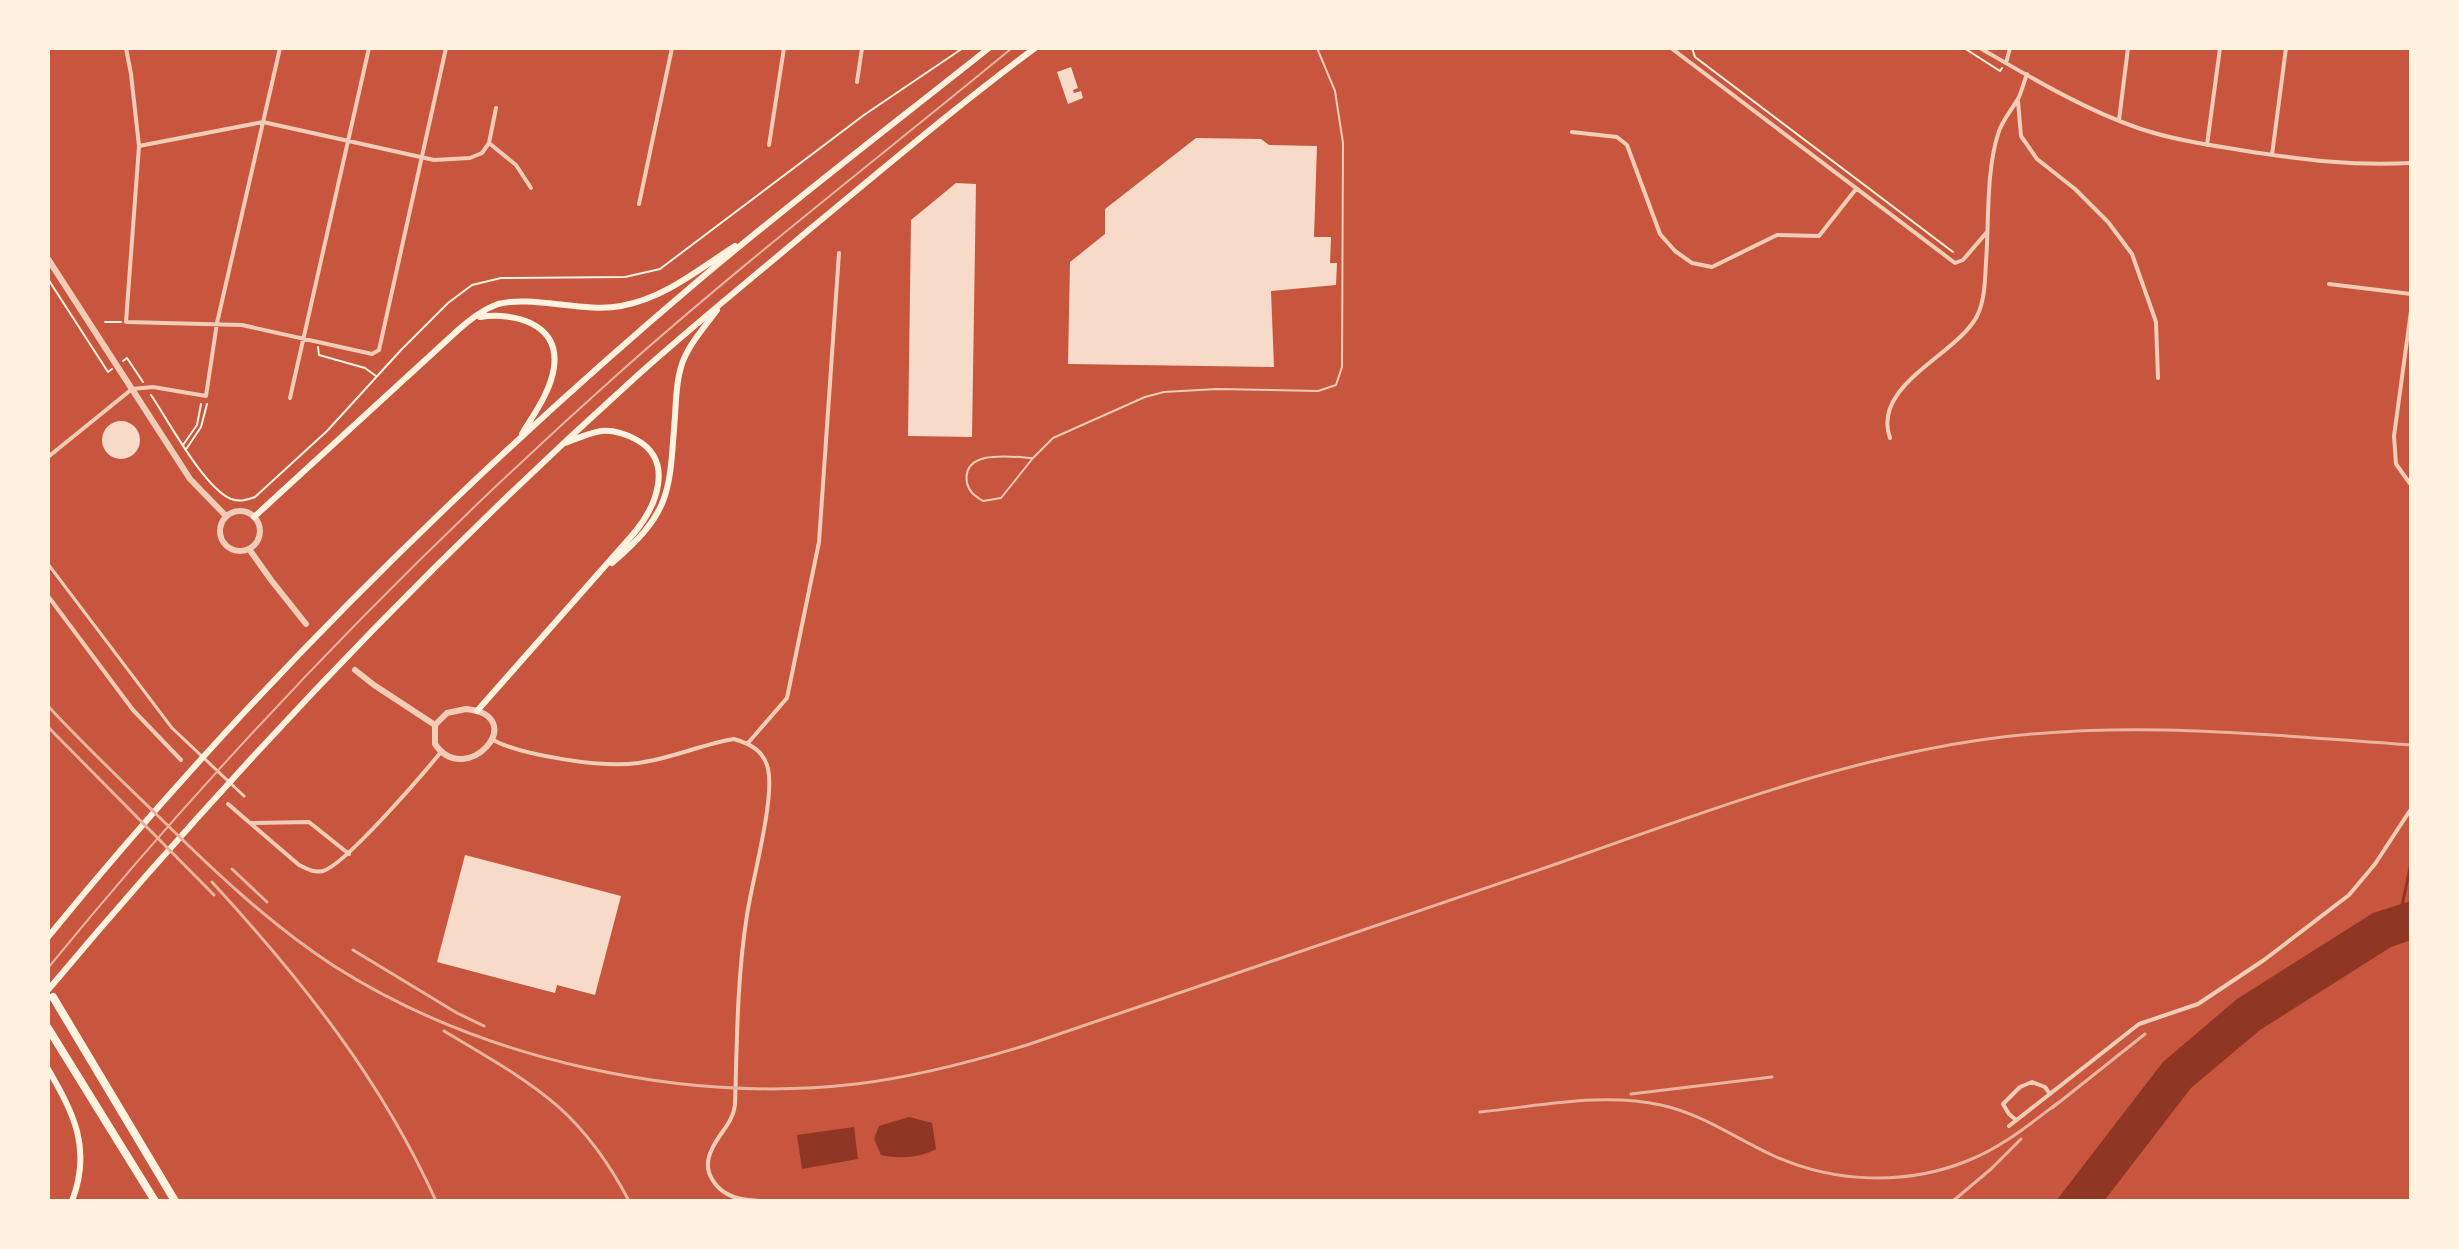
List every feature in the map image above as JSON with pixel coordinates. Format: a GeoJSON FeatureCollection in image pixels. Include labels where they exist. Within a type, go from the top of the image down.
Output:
{"type":"FeatureCollection","features":[{"type":"Feature","properties":{"kind":"highway"},"geometry":{"type":"LineString","coordinates":[[50,994],[175,1201]]}},
{"type":"Feature","properties":{"kind":"highway"},"geometry":{"type":"LineString","coordinates":[[48,1028],[155,1201]]}},
{"type":"Feature","properties":{"kind":"main road"},"geometry":{"type":"LineString","coordinates":[[48,937],[216,740],[355,595],[519,439],[755,233],[989,48]]}},
{"type":"Feature","properties":{"kind":"main road"},"geometry":{"type":"LineString","coordinates":[[50,994],[98,931],[236,777],[382,621],[562,444],[725,300],[1035,48]]}},
{"type":"Feature","properties":{"kind":"main road"},"geometry":{"type":"LineString","coordinates":[[254,517],[457,331],[493,306],[509,302],[601,308],[636,303],[673,287],[755,233]]}},
{"type":"Feature","properties":{"kind":"main road"},"geometry":{"type":"LineString","coordinates":[[597,575],[640,538],[659,512],[669,481],[681,366],[695,340],[725,300]]}},
{"type":"Feature","properties":{"kind":"main road"},"geometry":{"type":"LineString","coordinates":[[476,317],[504,314],[522,318],[540,329],[552,348],[554,367],[550,380],[519,439]]}},
{"type":"Feature","properties":{"kind":"main road"},"geometry":{"type":"LineString","coordinates":[[477,711],[648,513],[657,491],[658,467],[647,447],[624,434],[601,431],[562,444]]}},
{"type":"Feature","properties":{"kind":"main road"},"geometry":{"type":"LineString","coordinates":[[48,1069],[71,1112],[79,1137],[81,1169],[72,1201]]}},
{"type":"Feature","properties":{"kind":"street"},"geometry":{"type":"LineString","coordinates":[[126,48],[139,146],[126,322],[242,325],[372,354],[379,350],[446,48]]}},
{"type":"Feature","properties":{"kind":"street"},"geometry":{"type":"LineString","coordinates":[[48,457],[132,389],[204,395],[217,323],[280,48]]}},
{"type":"Feature","properties":{"kind":"street"},"geometry":{"type":"LineString","coordinates":[[290,398],[369,48]]}},
{"type":"Feature","properties":{"kind":"street"},"geometry":{"type":"LineString","coordinates":[[639,204],[672,48]]}},
{"type":"Feature","properties":{"kind":"street"},"geometry":{"type":"LineString","coordinates":[[769,145],[784,48]]}},
{"type":"Feature","properties":{"kind":"street"},"geometry":{"type":"LineString","coordinates":[[857,82],[862,48]]}},
{"type":"Feature","properties":{"kind":"street"},"geometry":{"type":"LineString","coordinates":[[1671,48],[1955,263],[1963,260],[1989,230]]}},
{"type":"Feature","properties":{"kind":"street"},"geometry":{"type":"LineString","coordinates":[[1680,55],[1685,48]]}},
{"type":"Feature","properties":{"kind":"street"},"geometry":{"type":"LineString","coordinates":[[1980,48],[2119,120],[2171,137],[2344,165],[2411,163]]}},
{"type":"Feature","properties":{"kind":"street"},"geometry":{"type":"LineString","coordinates":[[2006,63],[2010,48]]}},
{"type":"Feature","properties":{"kind":"street"},"geometry":{"type":"LineString","coordinates":[[2119,120],[2128,48]]}},
{"type":"Feature","properties":{"kind":"street"},"geometry":{"type":"LineString","coordinates":[[2207,145],[2220,48]]}},
{"type":"Feature","properties":{"kind":"street"},"geometry":{"type":"LineString","coordinates":[[2272,155],[2286,48]]}},
{"type":"Feature","properties":{"kind":"street"},"geometry":{"type":"LineString","coordinates":[[1890,438],[1887,428],[1895,398],[1977,317],[1984,297],[1991,178],[1997,135],[2018,98],[2027,74]]}},
{"type":"Feature","properties":{"kind":"street"},"geometry":{"type":"LineString","coordinates":[[2018,98],[2021,136],[2037,159],[2075,189],[2108,222],[2132,254],[2156,322],[2158,378]]}},
{"type":"Feature","properties":{"kind":"street"},"geometry":{"type":"LineString","coordinates":[[139,146],[263,122],[434,160],[470,158],[482,153],[489,143],[496,108]]}},
{"type":"Feature","properties":{"kind":"street"},"geometry":{"type":"LineString","coordinates":[[1572,132],[1617,137],[1627,145],[1660,234],[1675,251],[1692,263],[1712,267],[1777,235],[1819,236],[1856,189]]}},
{"type":"Feature","properties":{"kind":"street"},"geometry":{"type":"LineString","coordinates":[[489,143],[516,165],[531,188]]}},
{"type":"Feature","properties":{"kind":"street"},"geometry":{"type":"LineString","coordinates":[[748,743],[787,698],[819,542],[839,253]]}},
{"type":"Feature","properties":{"kind":"street"},"geometry":{"type":"LineString","coordinates":[[49,261],[190,479],[226,516]]}},
{"type":"Feature","properties":{"kind":"street"},"geometry":{"type":"LineString","coordinates":[[2329,284],[2411,294]]}},
{"type":"Feature","properties":{"kind":"street"},"geometry":{"type":"LineString","coordinates":[[2411,311],[2394,436],[2396,464],[2411,485]]}},
{"type":"Feature","properties":{"kind":"street"},"geometry":{"type":"LineString","coordinates":[[242,511],[254,517],[260,534],[249,549],[236,551],[224,543],[220,532],[226,516],[242,511]]}},
{"type":"Feature","properties":{"kind":"street"},"geometry":{"type":"LineString","coordinates":[[249,549],[306,624]]}},
{"type":"Feature","properties":{"kind":"street"},"geometry":{"type":"LineString","coordinates":[[48,564],[172,728],[244,796]]}},
{"type":"Feature","properties":{"kind":"street"},"geometry":{"type":"LineString","coordinates":[[48,596],[133,710],[181,760]]}},
{"type":"Feature","properties":{"kind":"street"},"geometry":{"type":"LineString","coordinates":[[355,670],[435,725]]}},
{"type":"Feature","properties":{"kind":"street"},"geometry":{"type":"LineString","coordinates":[[477,711],[491,722],[494,731],[493,740],[484,751],[469,757],[453,757],[441,752],[433,739],[435,725],[451,712],[477,711]]}},
{"type":"Feature","properties":{"kind":"street"},"geometry":{"type":"LineString","coordinates":[[493,740],[505,747],[545,755],[614,763],[638,763],[734,739],[748,743],[761,753],[769,771],[768,797],[737,985],[735,1105],[731,1119],[714,1143],[708,1170],[716,1186],[728,1196],[798,1201]]}},
{"type":"Feature","properties":{"kind":"street"},"geometry":{"type":"LineString","coordinates":[[228,804],[299,865],[312,871],[324,871],[349,854],[441,752]]}},
{"type":"Feature","properties":{"kind":"street"},"geometry":{"type":"LineString","coordinates":[[2009,1126],[2139,1024],[2198,1004],[2264,960],[2349,895],[2375,864],[2411,809]]}},
{"type":"Feature","properties":{"kind":"street"},"geometry":{"type":"LineString","coordinates":[[251,823],[309,822],[349,854]]}},
{"type":"Feature","properties":{"kind":"street"},"geometry":{"type":"LineString","coordinates":[[2017,1121],[2003,1104],[2020,1087],[2032,1082],[2045,1087],[2050,1094]]}},
{"type":"Feature","properties":{"kind":"lane"},"geometry":{"type":"LineString","coordinates":[[1033,458],[982,458],[968,471],[969,490],[983,501],[1001,498],[1053,438],[1154,394],[1217,389],[1318,391],[1336,385],[1342,367],[1343,143],[1335,91],[1317,48]]}},
{"type":"Feature","properties":{"kind":"path"},"geometry":{"type":"LineString","coordinates":[[127,358],[183,445],[219,491],[231,499],[248,500],[327,431],[448,303],[472,285],[501,278],[625,277],[660,269],[864,115],[963,48]]}},
{"type":"Feature","properties":{"kind":"path"},"geometry":{"type":"LineString","coordinates":[[1692,48],[1695,57],[1963,260]]}},
{"type":"Feature","properties":{"kind":"path"},"geometry":{"type":"LineString","coordinates":[[1964,48],[2000,71],[2006,63]]}},
{"type":"Feature","properties":{"kind":"path"},"geometry":{"type":"LineString","coordinates":[[48,279],[108,372]]}},
{"type":"Feature","properties":{"kind":"path"},"geometry":{"type":"LineString","coordinates":[[105,322],[126,322]]}},
{"type":"Feature","properties":{"kind":"path"},"geometry":{"type":"LineString","coordinates":[[317,343],[319,355],[365,368],[377,377]]}},
{"type":"Feature","properties":{"kind":"path"},"geometry":{"type":"LineString","coordinates":[[186,449],[201,427],[204,395]]}},
{"type":"Feature","properties":{"kind":"path"},"geometry":{"type":"LineString","coordinates":[[183,445],[197,425],[204,395]]}},
{"type":"Feature","properties":{"kind":"shaded area"},"geometry":{"type":"Polygon","coordinates":[[[2411,901],[2411,940],[2391,947],[2260,1030],[2191,1088],[2104,1201],[2056,1201],[2163,1062],[2237,999],[2373,913],[2411,901]]]}},
{"type":"Feature","properties":{"kind":"shaded area"},"geometry":{"type":"Polygon","coordinates":[[[909,1117],[932,1123],[936,1149],[909,1157],[881,1155],[874,1139],[879,1126],[909,1117]]]}},
{"type":"Feature","properties":{"kind":"shaded area"},"geometry":{"type":"Polygon","coordinates":[[[854,1127],[858,1159],[802,1169],[797,1135],[854,1127]]]}},
{"type":"Feature","properties":{"kind":"building"},"geometry":{"type":"Polygon","coordinates":[[[1071,67],[1078,88],[1073,90],[1074,93],[1081,91],[1083,98],[1068,104],[1057,72],[1071,67]]]}},
{"type":"Feature","properties":{"kind":"building"},"geometry":{"type":"Polygon","coordinates":[[[1196,138],[1261,139],[1269,145],[1317,146],[1314,237],[1331,237],[1330,263],[1337,263],[1336,285],[1271,291],[1274,367],[1068,364],[1070,262],[1105,234],[1105,209],[1196,138]]]}},
{"type":"Feature","properties":{"kind":"building"},"geometry":{"type":"Polygon","coordinates":[[[956,183],[976,184],[972,437],[908,436],[911,220],[956,183]]]}},
{"type":"Feature","properties":{"kind":"building"},"geometry":{"type":"Polygon","coordinates":[[[121,421],[134,427],[140,440],[134,453],[121,459],[108,453],[102,440],[108,427],[121,421]]]}},
{"type":"Feature","properties":{"kind":"building"},"geometry":{"type":"Polygon","coordinates":[[[465,855],[621,896],[595,995],[557,985],[555,993],[437,962],[465,855]]]}},
{"type":"Feature","properties":{"kind":"waterway"},"geometry":{"type":"LineString","coordinates":[[2402,906],[2411,863]]}},
{"type":"Feature","properties":{"kind":"tram line"},"geometry":{"type":"LineString","coordinates":[[48,968],[251,734],[468,513],[667,331],[1012,48]]}},
{"type":"Feature","properties":{"kind":"railway"},"geometry":{"type":"LineString","coordinates":[[48,706],[176,834],[263,913],[334,966],[392,999],[454,1027],[519,1050],[586,1068],[654,1080],[722,1087],[790,1089],[900,1077],[1027,1045],[1767,791],[1926,749],[2034,734],[2141,730],[2249,733],[2411,745]]}},
{"type":"Feature","properties":{"kind":"railway"},"geometry":{"type":"LineString","coordinates":[[48,727],[214,895]]}},
{"type":"Feature","properties":{"kind":"railway"},"geometry":{"type":"LineString","coordinates":[[232,869],[267,902]]}},
{"type":"Feature","properties":{"kind":"railway"},"geometry":{"type":"LineString","coordinates":[[212,882],[277,956],[337,1032],[390,1113],[436,1201]]}},
{"type":"Feature","properties":{"kind":"railway"},"geometry":{"type":"LineString","coordinates":[[353,950],[484,1026]]}},
{"type":"Feature","properties":{"kind":"railway"},"geometry":{"type":"LineString","coordinates":[[444,1031],[528,1083],[572,1119],[610,1169],[629,1201]]}},
{"type":"Feature","properties":{"kind":"railway"},"geometry":{"type":"LineString","coordinates":[[2052,1108],[2145,1034]]}},
{"type":"Feature","properties":{"kind":"railway"},"geometry":{"type":"LineString","coordinates":[[1631,1094],[1772,1077]]}},
{"type":"Feature","properties":{"kind":"railway"},"geometry":{"type":"LineString","coordinates":[[1480,1112],[1571,1101],[1639,1101],[1690,1114],[1795,1164],[1844,1176],[1869,1178],[1919,1175],[1980,1156],[2015,1135],[2059,1102]]}},
{"type":"Feature","properties":{"kind":"railway"},"geometry":{"type":"LineString","coordinates":[[1953,1201],[2021,1139]]}}]}
